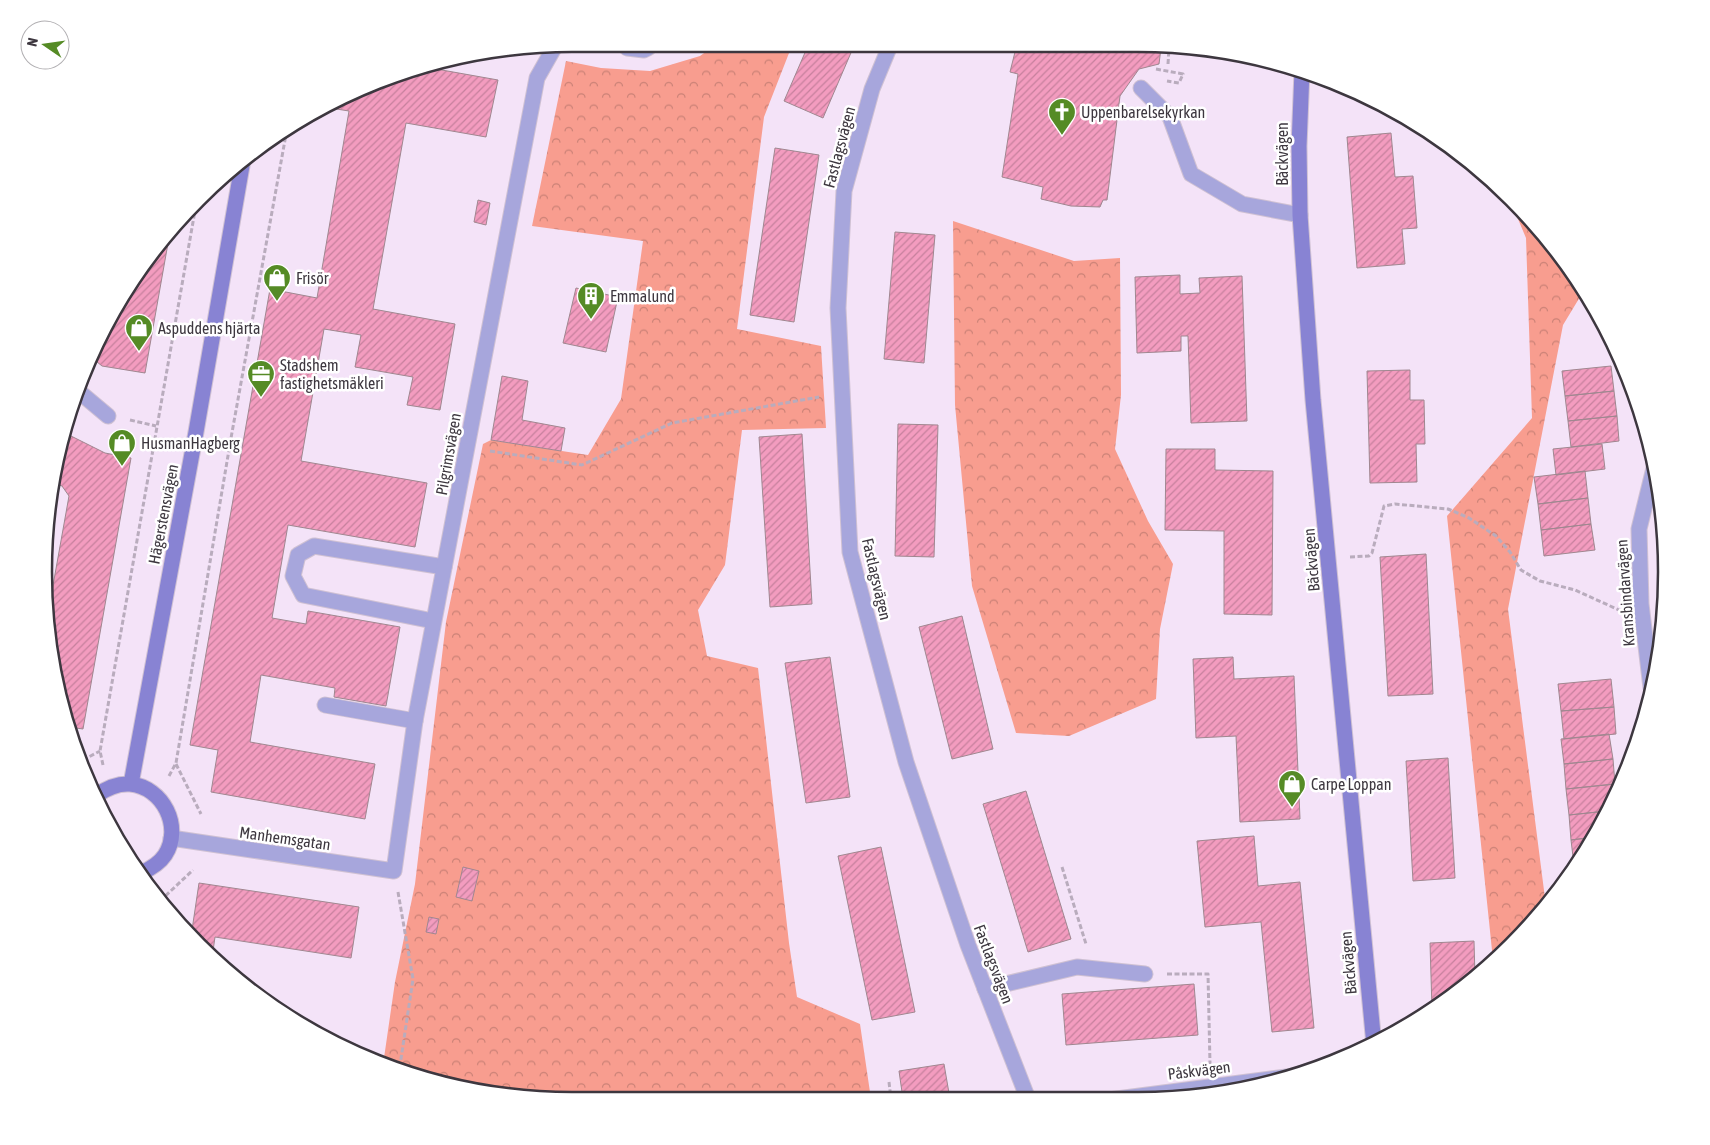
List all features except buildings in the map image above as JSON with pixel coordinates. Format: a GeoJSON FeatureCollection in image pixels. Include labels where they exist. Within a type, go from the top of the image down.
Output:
{"type":"FeatureCollection","features":[{"type":"Feature","properties":{"kind":"street","name":"Fastlagsvägen"},"geometry":{"type":"LineString","coordinates":[[887,52],[872,88],[844,191],[838,308],[850,552],[906,762],[968,945],[1025,1092]]}},
{"type":"Feature","properties":{"kind":"street","name":"Pilgrimsvägen"},"geometry":{"type":"LineString","coordinates":[[394,871],[415,721],[433,621],[457,505],[537,78],[551,53]]}},
{"type":"Feature","properties":{"kind":"street","name":"Bäckvägen"},"geometry":{"type":"LineString","coordinates":[[1302,79],[1299,146],[1300,215],[1313,400],[1373,1036]]}},
{"type":"Feature","properties":{"kind":"street"},"geometry":{"type":"LineString","coordinates":[[1141,88],[1170,118],[1191,174],[1242,204],[1300,215]]}},
{"type":"Feature","properties":{"kind":"street","name":"Hägerstensvägen"},"geometry":{"type":"LineString","coordinates":[[131,784],[196,432],[241,173]]}},
{"type":"Feature","properties":{"kind":"street"},"geometry":{"type":"LineString","coordinates":[[84,396],[108,416]]}},
{"type":"Feature","properties":{"kind":"street","name":"Kransbindarvägen"},"geometry":{"type":"LineString","coordinates":[[1649,669],[1641,604],[1639,529],[1650,484]]}},
{"type":"Feature","properties":{"kind":"street"},"geometry":{"type":"LineString","coordinates":[[433,621],[302,595],[293,576],[298,555],[314,546],[444,567]]}},
{"type":"Feature","properties":{"kind":"street"},"geometry":{"type":"LineString","coordinates":[[325,706],[415,721]]}},
{"type":"Feature","properties":{"kind":"street"},"geometry":{"type":"LineString","coordinates":[[102,792],[108,788],[131,784],[146,788],[158,797],[167,809],[172,823],[171,838],[166,854],[154,867],[147,871]]}},
{"type":"Feature","properties":{"kind":"street","name":"Manhemsgatan"},"geometry":{"type":"LineString","coordinates":[[171,838],[394,871]]}},
{"type":"Feature","properties":{"kind":"street"},"geometry":{"type":"LineString","coordinates":[[985,989],[1078,967],[1145,974]]}},
{"type":"Feature","properties":{"kind":"street","name":"Påskvägen"},"geometry":{"type":"LineString","coordinates":[[1196,1089],[1226,1085]]}},
{"type":"Feature","properties":{"kind":"path"},"geometry":{"type":"LineString","coordinates":[[1168,64],[1169,54]]}},
{"type":"Feature","properties":{"kind":"path"},"geometry":{"type":"LineString","coordinates":[[201,814],[176,763],[231,438],[286,139]]}},
{"type":"Feature","properties":{"kind":"path"},"geometry":{"type":"LineString","coordinates":[[87,758],[100,751],[194,217]]}},
{"type":"Feature","properties":{"kind":"path"},"geometry":{"type":"LineString","coordinates":[[486,451],[582,465],[672,423],[842,393]]}},
{"type":"Feature","properties":{"kind":"path"},"geometry":{"type":"LineString","coordinates":[[1328,557],[1369,556],[1372,553],[1384,506],[1395,504],[1448,509],[1469,518],[1496,536],[1510,552],[1521,570],[1540,581],[1575,590],[1610,607]]}},
{"type":"Feature","properties":{"kind":"path"},"geometry":{"type":"LineString","coordinates":[[1062,867],[1094,969]]}},
{"type":"Feature","properties":{"kind":"path"},"geometry":{"type":"LineString","coordinates":[[166,896],[193,870]]}},
{"type":"Feature","properties":{"kind":"path"},"geometry":{"type":"LineString","coordinates":[[394,871],[413,979],[400,1063]]}},
{"type":"Feature","properties":{"kind":"path"},"geometry":{"type":"LineString","coordinates":[[1145,974],[1208,974],[1210,1087]]}},
{"type":"Feature","properties":{"kind":"path"},"geometry":{"type":"LineString","coordinates":[[889,1082],[890,1092]]}},
{"type":"Feature","properties":{"kind":"green space"},"geometry":{"type":"Polygon","coordinates":[[[706,52],[789,52],[764,117],[737,329],[821,346],[826,428],[742,430],[725,565],[698,610],[707,656],[758,668],[789,943],[797,997],[860,1024],[870,1092],[572,1092],[538,1091],[471,1083],[438,1075],[384,1057],[395,982],[415,884],[446,622],[483,444],[491,440],[588,455],[621,399],[643,241],[532,226],[566,61],[601,68],[650,71],[700,56],[706,52]]]}},
{"type":"Feature","properties":{"kind":"green space"},"geometry":{"type":"Polygon","coordinates":[[[1518,219],[1550,256],[1579,299],[1563,325],[1508,609],[1545,895],[1492,952],[1447,516],[1532,418],[1526,238],[1518,219]]]}},
{"type":"Feature","properties":{"kind":"green space"},"geometry":{"type":"Polygon","coordinates":[[[953,221],[1074,261],[1120,258],[1121,395],[1115,449],[1148,521],[1173,564],[1160,629],[1156,699],[1069,736],[1016,733],[972,586],[955,405],[953,221]]]}},
{"type":"Feature","properties":{"kind":"place","name":"Uppenbarelsekyrkan"},"geometry":{"type":"Point","coordinates":[1062,136]}},
{"type":"Feature","properties":{"kind":"place","name":"Frisör"},"geometry":{"type":"Point","coordinates":[277,302]}},
{"type":"Feature","properties":{"kind":"place","name":"Emmalund"},"geometry":{"type":"Point","coordinates":[591,320]}},
{"type":"Feature","properties":{"kind":"place","name":"Aspuddens hjärta"},"geometry":{"type":"Point","coordinates":[139,352]}},
{"type":"Feature","properties":{"kind":"place","name":"Stadshem fastighetsmäkleri"},"geometry":{"type":"Point","coordinates":[261,398]}},
{"type":"Feature","properties":{"kind":"place","name":"HusmanHagberg"},"geometry":{"type":"Point","coordinates":[122,467]}},
{"type":"Feature","properties":{"kind":"place","name":"Carpe Loppan"},"geometry":{"type":"Point","coordinates":[1292,808]}}]}
